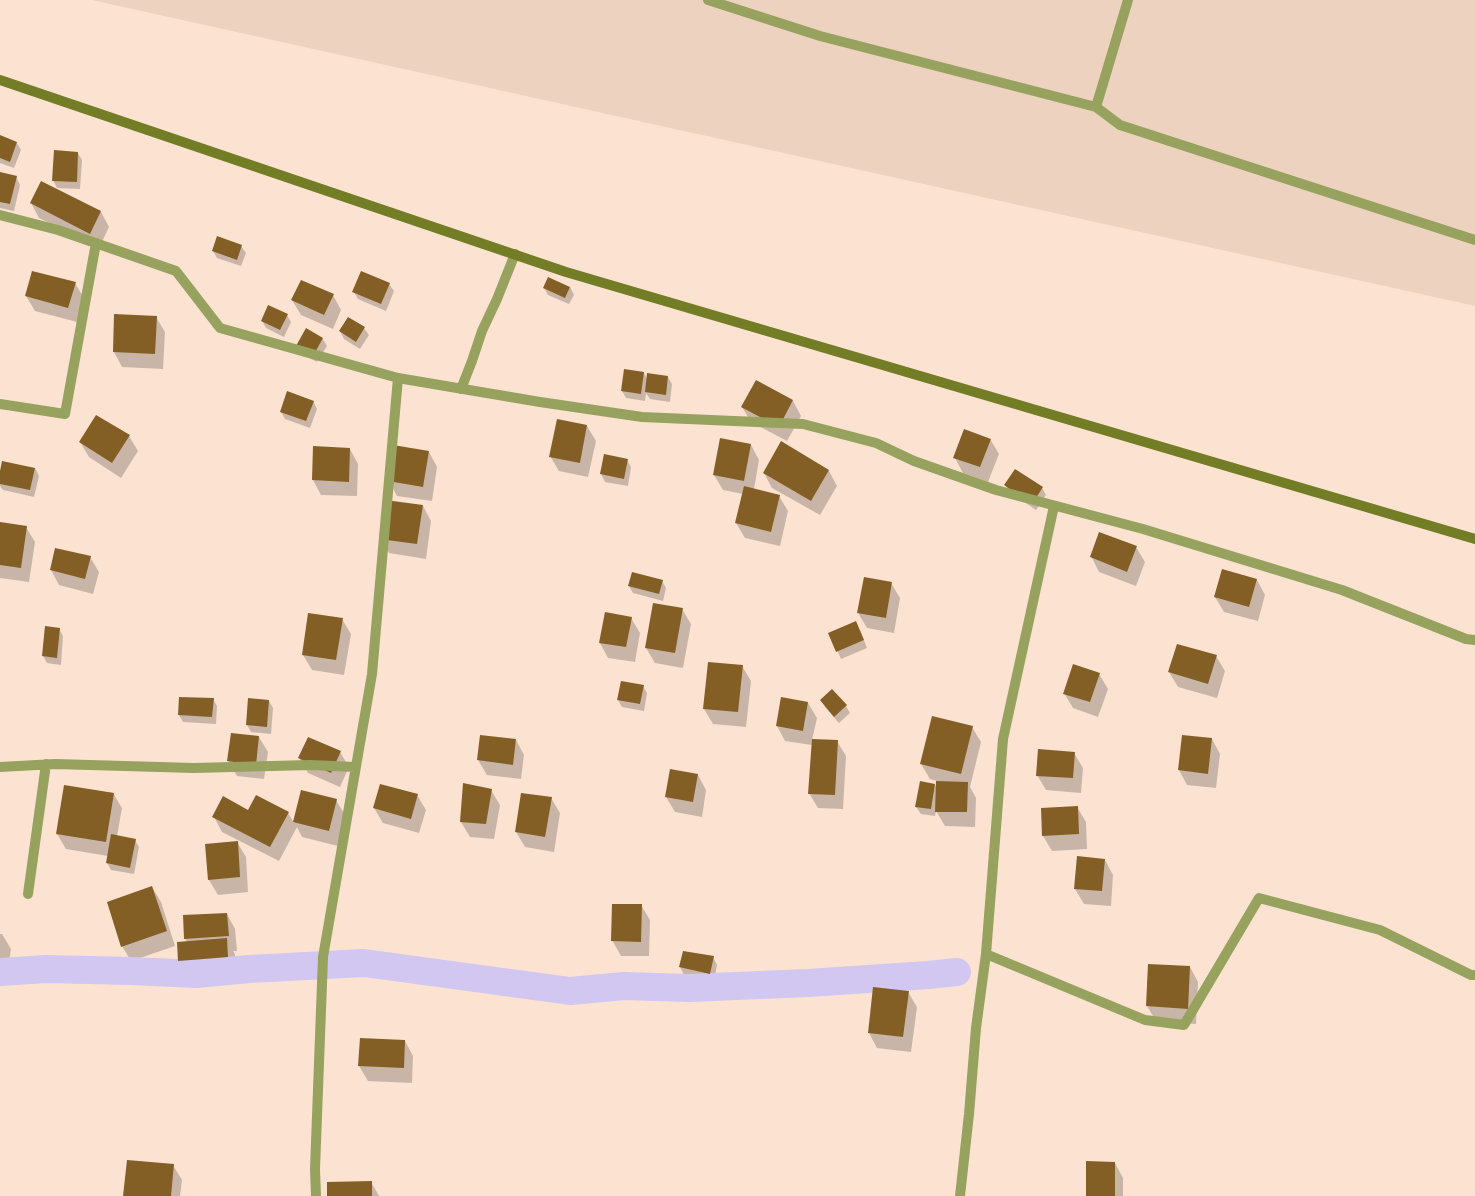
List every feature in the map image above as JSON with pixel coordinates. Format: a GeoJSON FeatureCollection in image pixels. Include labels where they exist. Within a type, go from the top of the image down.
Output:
{"type":"FeatureCollection","features":[{"type":"Feature","properties":{"kind":"main road"},"geometry":{"type":"LineString","coordinates":[[0,80],[566,272],[1475,539]]}},
{"type":"Feature","properties":{"kind":"street"},"geometry":{"type":"LineString","coordinates":[[708,0],[820,36],[1096,107],[1120,125],[1475,240]]}},
{"type":"Feature","properties":{"kind":"street"},"geometry":{"type":"LineString","coordinates":[[1096,107],[1128,0]]}},
{"type":"Feature","properties":{"kind":"street"},"geometry":{"type":"LineString","coordinates":[[0,215],[58,230],[176,271],[220,328],[398,378],[461,389],[642,417],[803,424],[876,443],[914,461],[996,490],[1143,529],[1342,590],[1466,638],[1475,640]]}},
{"type":"Feature","properties":{"kind":"street"},"geometry":{"type":"LineString","coordinates":[[0,404],[65,414],[96,243]]}},
{"type":"Feature","properties":{"kind":"street"},"geometry":{"type":"LineString","coordinates":[[461,389],[482,331],[515,254]]}},
{"type":"Feature","properties":{"kind":"street"},"geometry":{"type":"LineString","coordinates":[[316,1196],[315,1170],[323,957],[372,674],[398,378]]}},
{"type":"Feature","properties":{"kind":"street"},"geometry":{"type":"LineString","coordinates":[[960,1196],[970,1114],[976,1028],[986,954],[1004,739],[1054,506]]}},
{"type":"Feature","properties":{"kind":"street"},"geometry":{"type":"LineString","coordinates":[[0,767],[46,764],[194,768],[310,765],[356,767]]}},
{"type":"Feature","properties":{"kind":"street"},"geometry":{"type":"LineString","coordinates":[[28,894],[46,764]]}},
{"type":"Feature","properties":{"kind":"street"},"geometry":{"type":"LineString","coordinates":[[986,954],[1145,1020],[1184,1025],[1259,898],[1380,930],[1471,975],[1475,975]]}},
{"type":"Feature","properties":{"kind":"shaded area"},"geometry":{"type":"Polygon","coordinates":[[[92,0],[1475,0],[1475,306],[92,0]]]}},
{"type":"Feature","properties":{"kind":"building"},"geometry":{"type":"Polygon","coordinates":[[[0,135],[17,142],[10,162],[0,158],[0,135]]]}},
{"type":"Feature","properties":{"kind":"building"},"geometry":{"type":"Polygon","coordinates":[[[54,150],[78,152],[77,182],[52,181],[54,150]]]}},
{"type":"Feature","properties":{"kind":"building"},"geometry":{"type":"Polygon","coordinates":[[[0,172],[17,176],[10,204],[0,202],[0,172]]]}},
{"type":"Feature","properties":{"kind":"building"},"geometry":{"type":"Polygon","coordinates":[[[41,181],[101,211],[90,234],[30,203],[41,181]]]}},
{"type":"Feature","properties":{"kind":"building"},"geometry":{"type":"Polygon","coordinates":[[[217,236],[242,245],[237,260],[212,251],[217,236]]]}},
{"type":"Feature","properties":{"kind":"building"},"geometry":{"type":"Polygon","coordinates":[[[32,271],[76,282],[68,308],[25,296],[32,271]]]}},
{"type":"Feature","properties":{"kind":"building"},"geometry":{"type":"Polygon","coordinates":[[[361,271],[390,283],[381,304],[352,292],[361,271]]]}},
{"type":"Feature","properties":{"kind":"building"},"geometry":{"type":"Polygon","coordinates":[[[548,277],[570,287],[565,298],[543,288],[548,277]]]}},
{"type":"Feature","properties":{"kind":"building"},"geometry":{"type":"Polygon","coordinates":[[[301,280],[334,294],[324,315],[291,300],[301,280]]]}},
{"type":"Feature","properties":{"kind":"building"},"geometry":{"type":"Polygon","coordinates":[[[268,305],[288,314],[280,330],[261,321],[268,305]]]}},
{"type":"Feature","properties":{"kind":"building"},"geometry":{"type":"Polygon","coordinates":[[[114,314],[157,316],[155,354],[113,352],[114,314]]]}},
{"type":"Feature","properties":{"kind":"building"},"geometry":{"type":"Polygon","coordinates":[[[348,317],[365,327],[356,342],[339,331],[348,317]]]}},
{"type":"Feature","properties":{"kind":"building"},"geometry":{"type":"Polygon","coordinates":[[[306,328],[323,338],[313,356],[296,346],[306,328]]]}},
{"type":"Feature","properties":{"kind":"building"},"geometry":{"type":"Polygon","coordinates":[[[624,369],[644,372],[641,394],[621,391],[624,369]]]}},
{"type":"Feature","properties":{"kind":"building"},"geometry":{"type":"Polygon","coordinates":[[[647,373],[668,376],[666,395],[645,392],[647,373]]]}},
{"type":"Feature","properties":{"kind":"building"},"geometry":{"type":"Polygon","coordinates":[[[756,380],[793,400],[779,427],[741,407],[756,380]]]}},
{"type":"Feature","properties":{"kind":"building"},"geometry":{"type":"Polygon","coordinates":[[[287,391],[314,401],[306,421],[280,412],[287,391]]]}},
{"type":"Feature","properties":{"kind":"building"},"geometry":{"type":"Polygon","coordinates":[[[96,415],[130,435],[112,463],[79,442],[96,415]]]}},
{"type":"Feature","properties":{"kind":"building"},"geometry":{"type":"Polygon","coordinates":[[[557,419],[587,425],[580,463],[549,457],[557,419]]]}},
{"type":"Feature","properties":{"kind":"building"},"geometry":{"type":"Polygon","coordinates":[[[964,429],[991,439],[980,467],[953,458],[964,429]]]}},
{"type":"Feature","properties":{"kind":"building"},"geometry":{"type":"Polygon","coordinates":[[[720,438],[751,444],[744,481],[713,475],[720,438]]]}},
{"type":"Feature","properties":{"kind":"building"},"geometry":{"type":"Polygon","coordinates":[[[781,441],[829,470],[811,501],[763,473],[781,441]]]}},
{"type":"Feature","properties":{"kind":"building"},"geometry":{"type":"Polygon","coordinates":[[[393,445],[429,451],[423,487],[388,481],[393,445]]]}},
{"type":"Feature","properties":{"kind":"building"},"geometry":{"type":"Polygon","coordinates":[[[313,446],[350,448],[349,482],[312,480],[313,446]]]}},
{"type":"Feature","properties":{"kind":"building"},"geometry":{"type":"Polygon","coordinates":[[[604,454],[628,459],[624,479],[600,474],[604,454]]]}},
{"type":"Feature","properties":{"kind":"building"},"geometry":{"type":"Polygon","coordinates":[[[2,461],[35,468],[30,490],[0,484],[2,461]]]}},
{"type":"Feature","properties":{"kind":"building"},"geometry":{"type":"Polygon","coordinates":[[[1015,469],[1043,487],[1032,504],[1004,485],[1015,469]]]}},
{"type":"Feature","properties":{"kind":"building"},"geometry":{"type":"Polygon","coordinates":[[[744,486],[780,495],[771,532],[735,523],[744,486]]]}},
{"type":"Feature","properties":{"kind":"building"},"geometry":{"type":"Polygon","coordinates":[[[385,500],[423,505],[417,544],[379,539],[385,500]]]}},
{"type":"Feature","properties":{"kind":"building"},"geometry":{"type":"Polygon","coordinates":[[[0,522],[27,526],[21,568],[0,565],[0,522]]]}},
{"type":"Feature","properties":{"kind":"building"},"geometry":{"type":"Polygon","coordinates":[[[1099,532],[1137,546],[1127,572],[1090,557],[1099,532]]]}},
{"type":"Feature","properties":{"kind":"building"},"geometry":{"type":"Polygon","coordinates":[[[55,548],[91,556],[85,579],[50,570],[55,548]]]}},
{"type":"Feature","properties":{"kind":"building"},"geometry":{"type":"Polygon","coordinates":[[[1222,569],[1257,579],[1249,607],[1214,597],[1222,569]]]}},
{"type":"Feature","properties":{"kind":"building"},"geometry":{"type":"Polygon","coordinates":[[[632,572],[663,580],[659,594],[628,586],[632,572]]]}},
{"type":"Feature","properties":{"kind":"building"},"geometry":{"type":"Polygon","coordinates":[[[864,577],[892,582],[886,618],[857,613],[864,577]]]}},
{"type":"Feature","properties":{"kind":"building"},"geometry":{"type":"Polygon","coordinates":[[[653,603],[683,608],[675,653],[645,648],[653,603]]]}},
{"type":"Feature","properties":{"kind":"building"},"geometry":{"type":"Polygon","coordinates":[[[605,612],[632,617],[626,647],[599,643],[605,612]]]}},
{"type":"Feature","properties":{"kind":"building"},"geometry":{"type":"Polygon","coordinates":[[[308,613],[343,618],[336,660],[302,655],[308,613]]]}},
{"type":"Feature","properties":{"kind":"building"},"geometry":{"type":"Polygon","coordinates":[[[856,621],[864,640],[836,652],[828,633],[856,621]]]}},
{"type":"Feature","properties":{"kind":"building"},"geometry":{"type":"Polygon","coordinates":[[[45,626],[60,628],[57,658],[42,656],[45,626]]]}},
{"type":"Feature","properties":{"kind":"building"},"geometry":{"type":"Polygon","coordinates":[[[1177,644],[1217,655],[1208,684],[1168,672],[1177,644]]]}},
{"type":"Feature","properties":{"kind":"building"},"geometry":{"type":"Polygon","coordinates":[[[708,662],[743,665],[738,712],[703,709],[708,662]]]}},
{"type":"Feature","properties":{"kind":"building"},"geometry":{"type":"Polygon","coordinates":[[[1073,664],[1100,673],[1090,702],[1063,694],[1073,664]]]}},
{"type":"Feature","properties":{"kind":"building"},"geometry":{"type":"Polygon","coordinates":[[[621,681],[644,685],[640,704],[617,700],[621,681]]]}},
{"type":"Feature","properties":{"kind":"building"},"geometry":{"type":"Polygon","coordinates":[[[832,689],[847,705],[834,717],[820,700],[832,689]]]}},
{"type":"Feature","properties":{"kind":"building"},"geometry":{"type":"Polygon","coordinates":[[[179,697],[214,698],[212,717],[178,715],[179,697]]]}},
{"type":"Feature","properties":{"kind":"building"},"geometry":{"type":"Polygon","coordinates":[[[781,697],[808,702],[803,731],[776,726],[781,697]]]}},
{"type":"Feature","properties":{"kind":"building"},"geometry":{"type":"Polygon","coordinates":[[[248,698],[269,700],[267,727],[246,725],[248,698]]]}},
{"type":"Feature","properties":{"kind":"building"},"geometry":{"type":"Polygon","coordinates":[[[932,716],[973,726],[961,774],[920,764],[932,716]]]}},
{"type":"Feature","properties":{"kind":"building"},"geometry":{"type":"Polygon","coordinates":[[[231,733],[259,736],[256,765],[227,761],[231,733]]]}},
{"type":"Feature","properties":{"kind":"building"},"geometry":{"type":"Polygon","coordinates":[[[480,735],[516,739],[513,765],[477,760],[480,735]]]}},
{"type":"Feature","properties":{"kind":"building"},"geometry":{"type":"Polygon","coordinates":[[[1182,735],[1212,738],[1208,774],[1178,770],[1182,735]]]}},
{"type":"Feature","properties":{"kind":"building"},"geometry":{"type":"Polygon","coordinates":[[[308,737],[341,751],[331,773],[298,758],[308,737]]]}},
{"type":"Feature","properties":{"kind":"building"},"geometry":{"type":"Polygon","coordinates":[[[812,739],[838,740],[835,795],[808,794],[812,739]]]}},
{"type":"Feature","properties":{"kind":"building"},"geometry":{"type":"Polygon","coordinates":[[[1038,749],[1075,752],[1073,778],[1036,776],[1038,749]]]}},
{"type":"Feature","properties":{"kind":"building"},"geometry":{"type":"Polygon","coordinates":[[[670,769],[698,774],[693,802],[665,797],[670,769]]]}},
{"type":"Feature","properties":{"kind":"building"},"geometry":{"type":"Polygon","coordinates":[[[920,781],[935,784],[931,809],[915,807],[920,781]]]}},
{"type":"Feature","properties":{"kind":"building"},"geometry":{"type":"Polygon","coordinates":[[[936,781],[968,782],[967,812],[935,812],[936,781]]]}},
{"type":"Feature","properties":{"kind":"building"},"geometry":{"type":"Polygon","coordinates":[[[463,783],[492,789],[486,824],[460,822],[463,783]]]}},
{"type":"Feature","properties":{"kind":"building"},"geometry":{"type":"Polygon","coordinates":[[[380,784],[418,794],[411,819],[373,808],[380,784]]]}},
{"type":"Feature","properties":{"kind":"building"},"geometry":{"type":"Polygon","coordinates":[[[64,785],[114,793],[106,842],[56,834],[64,785]]]}},
{"type":"Feature","properties":{"kind":"building"},"geometry":{"type":"Polygon","coordinates":[[[301,790],[337,799],[329,831],[293,822],[301,790]]]}},
{"type":"Feature","properties":{"kind":"building"},"geometry":{"type":"Polygon","coordinates":[[[521,793],[552,797],[545,837],[515,832],[521,793]]]}},
{"type":"Feature","properties":{"kind":"building"},"geometry":{"type":"Polygon","coordinates":[[[256,795],[289,812],[270,847],[212,817],[223,796],[248,810],[256,795]]]}},
{"type":"Feature","properties":{"kind":"building"},"geometry":{"type":"Polygon","coordinates":[[[1078,806],[1079,834],[1042,836],[1041,808],[1078,806]]]}},
{"type":"Feature","properties":{"kind":"building"},"geometry":{"type":"Polygon","coordinates":[[[111,834],[136,839],[130,868],[106,863],[111,834]]]}},
{"type":"Feature","properties":{"kind":"building"},"geometry":{"type":"Polygon","coordinates":[[[238,841],[240,877],[208,880],[205,844],[238,841]]]}},
{"type":"Feature","properties":{"kind":"building"},"geometry":{"type":"Polygon","coordinates":[[[1077,856],[1105,859],[1102,891],[1074,889],[1077,856]]]}},
{"type":"Feature","properties":{"kind":"building"},"geometry":{"type":"Polygon","coordinates":[[[152,886],[167,931],[121,947],[107,902],[152,886]]]}},
{"type":"Feature","properties":{"kind":"building"},"geometry":{"type":"Polygon","coordinates":[[[612,904],[642,904],[641,942],[611,941],[612,904]]]}},
{"type":"Feature","properties":{"kind":"building"},"geometry":{"type":"Polygon","coordinates":[[[227,913],[229,936],[184,939],[183,915],[227,913]]]}},
{"type":"Feature","properties":{"kind":"building"},"geometry":{"type":"Polygon","coordinates":[[[227,938],[228,957],[178,961],[177,942],[227,938]]]}},
{"type":"Feature","properties":{"kind":"building"},"geometry":{"type":"Polygon","coordinates":[[[683,951],[714,956],[710,974],[679,967],[683,951]]]}},
{"type":"Feature","properties":{"kind":"building"},"geometry":{"type":"Polygon","coordinates":[[[1148,964],[1190,966],[1188,1009],[1146,1006],[1148,964]]]}},
{"type":"Feature","properties":{"kind":"building"},"geometry":{"type":"Polygon","coordinates":[[[873,987],[909,991],[903,1037],[868,1033],[873,987]]]}},
{"type":"Feature","properties":{"kind":"building"},"geometry":{"type":"Polygon","coordinates":[[[360,1038],[405,1040],[404,1068],[358,1066],[360,1038]]]}},
{"type":"Feature","properties":{"kind":"building"},"geometry":{"type":"Polygon","coordinates":[[[127,1160],[174,1164],[171,1196],[123,1196],[127,1160]]]}},
{"type":"Feature","properties":{"kind":"building"},"geometry":{"type":"Polygon","coordinates":[[[1086,1161],[1115,1162],[1115,1196],[1086,1196],[1086,1161]]]}},
{"type":"Feature","properties":{"kind":"building"},"geometry":{"type":"Polygon","coordinates":[[[372,1181],[372,1196],[327,1196],[327,1182],[372,1181]]]}},
{"type":"Feature","properties":{"kind":"waterway"},"geometry":{"type":"LineString","coordinates":[[0,972],[46,969],[196,974],[249,969],[364,963],[570,991],[624,986],[689,988],[808,983],[957,972]]}}]}
